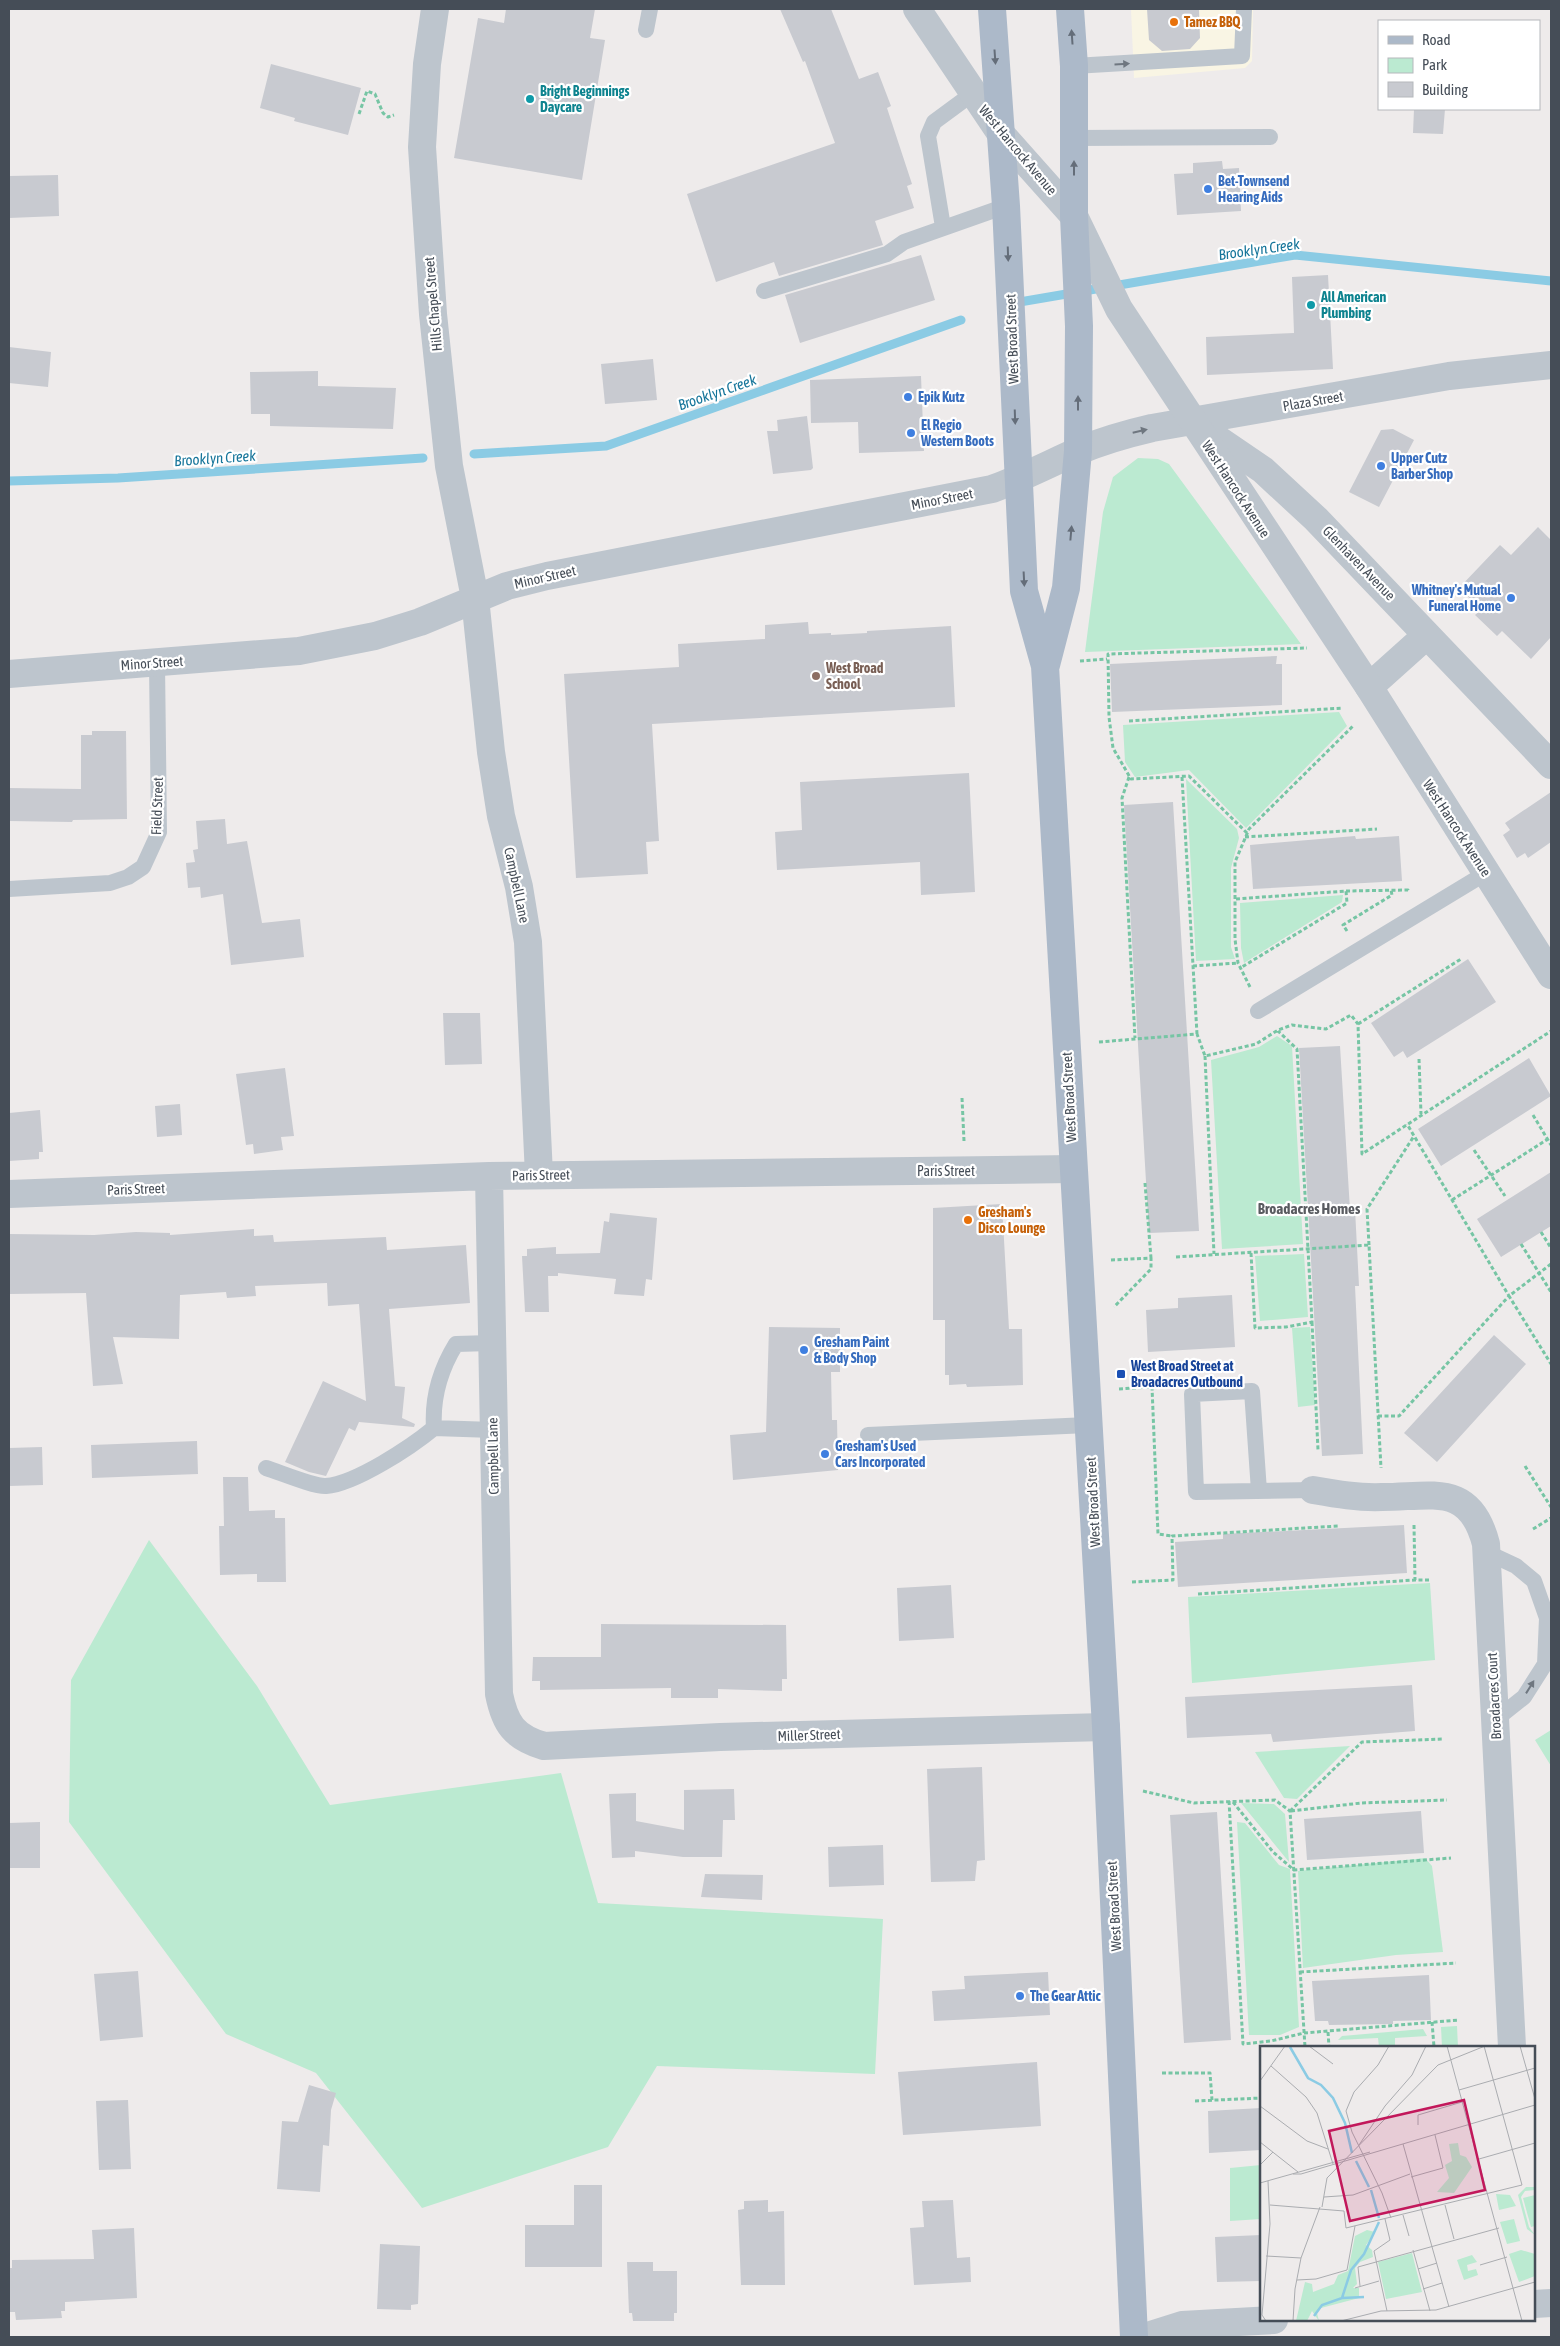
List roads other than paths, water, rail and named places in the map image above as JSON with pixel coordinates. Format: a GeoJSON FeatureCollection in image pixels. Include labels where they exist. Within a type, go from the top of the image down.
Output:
{"type":"FeatureCollection","features":[{"type":"Feature","properties":{"kind":"main road","name":"West Broad Street"},"geometry":{"type":"LineString","coordinates":[[992,9],[1006,206],[1024,591],[1046,666],[1106,1727],[1134,2337]]}},
{"type":"Feature","properties":{"kind":"main road","name":"West Broad Street"},"geometry":{"type":"LineString","coordinates":[[1046,666],[1066,588],[1078,451],[1079,326],[1074,216],[1074,66],[1070,9]]}},
{"type":"Feature","properties":{"kind":"street","name":"Hills Chapel Street"},"geometry":{"type":"LineString","coordinates":[[435,9],[428,64],[422,147],[426,221],[433,314],[450,466],[475,598]]}},
{"type":"Feature","properties":{"kind":"street","name":"West Hancock Avenue"},"geometry":{"type":"LineString","coordinates":[[917,9],[972,94],[1001,134],[1074,216],[1119,309],[1369,687],[1551,975]]}},
{"type":"Feature","properties":{"kind":"street","name":"Plaza Street"},"geometry":{"type":"LineString","coordinates":[[1078,451],[1120,436],[1152,428],[1449,376],[1551,365]]}},
{"type":"Feature","properties":{"kind":"street","name":"Glenhaven Avenue"},"geometry":{"type":"LineString","coordinates":[[1193,422],[1263,470],[1316,519],[1551,765]]}},
{"type":"Feature","properties":{"kind":"street","name":"Minor Street"},"geometry":{"type":"LineString","coordinates":[[9,674],[299,651],[341,644],[420,622],[508,586],[547,576],[978,492],[1018,480],[1078,451]]}},
{"type":"Feature","properties":{"kind":"street","name":"Campbell Lane"},"geometry":{"type":"LineString","coordinates":[[475,598],[491,752],[499,807],[519,887],[528,942],[539,1175]]}},
{"type":"Feature","properties":{"kind":"street"},"geometry":{"type":"LineString","coordinates":[[1369,687],[1427,635]]}},
{"type":"Feature","properties":{"kind":"street","name":"Paris Street"},"geometry":{"type":"LineString","coordinates":[[9,1194],[489,1176],[1073,1169]]}},
{"type":"Feature","properties":{"kind":"street","name":"Campbell Lane"},"geometry":{"type":"LineString","coordinates":[[489,1176],[492,1430],[499,1694],[502,1710],[508,1724],[516,1732]]}},
{"type":"Feature","properties":{"kind":"street","name":"Broadacres Court"},"geometry":{"type":"LineString","coordinates":[[1314,1490],[1357,1497],[1442,1495],[1456,1499],[1477,1518],[1482,1529],[1486,1552],[1512,2046]]}},
{"type":"Feature","properties":{"kind":"street","name":"Miller Street"},"geometry":{"type":"LineString","coordinates":[[516,1732],[528,1742],[544,1746],[720,1737],[1106,1727]]}},
{"type":"Feature","properties":{"kind":"street"},"geometry":{"type":"LineString","coordinates":[[1535,2304],[1551,2303]]}},
{"type":"Feature","properties":{"kind":"street"},"geometry":{"type":"LineString","coordinates":[[1144,2337],[1182,2325],[1260,2321]]}},
{"type":"Feature","properties":{"kind":"lane"},"geometry":{"type":"LineString","coordinates":[[646,30],[650,9]]}},
{"type":"Feature","properties":{"kind":"lane"},"geometry":{"type":"LineString","coordinates":[[1074,66],[1242,56],[1244,9]]}},
{"type":"Feature","properties":{"kind":"lane"},"geometry":{"type":"LineString","coordinates":[[943,227],[928,136],[934,122],[972,94]]}},
{"type":"Feature","properties":{"kind":"lane"},"geometry":{"type":"LineString","coordinates":[[1074,138],[1270,137]]}},
{"type":"Feature","properties":{"kind":"lane"},"geometry":{"type":"LineString","coordinates":[[764,291],[887,254],[904,242],[1006,206]]}},
{"type":"Feature","properties":{"kind":"lane","name":"Field Street"},"geometry":{"type":"LineString","coordinates":[[9,889],[110,883],[128,877],[143,867],[159,832],[158,663]]}},
{"type":"Feature","properties":{"kind":"lane"},"geometry":{"type":"LineString","coordinates":[[1258,1011],[1486,873]]}},
{"type":"Feature","properties":{"kind":"lane"},"geometry":{"type":"LineString","coordinates":[[434,1428],[432,1406],[444,1363],[456,1344],[491,1343]]}},
{"type":"Feature","properties":{"kind":"lane"},"geometry":{"type":"LineString","coordinates":[[1259,1491],[1252,1391],[1192,1394],[1196,1492],[1259,1491],[1314,1490]]}},
{"type":"Feature","properties":{"kind":"lane"},"geometry":{"type":"LineString","coordinates":[[868,1435],[1088,1425]]}},
{"type":"Feature","properties":{"kind":"lane"},"geometry":{"type":"LineString","coordinates":[[266,1468],[324,1487],[343,1482],[409,1448],[434,1428],[492,1430]]}},
{"type":"Feature","properties":{"kind":"lane"},"geometry":{"type":"LineString","coordinates":[[1486,1552],[1516,1566],[1534,1581],[1547,1618],[1545,1664],[1524,1697],[1495,1720]]}},
{"type":"Feature","properties":{"kind":"waterway","name":"Brooklyn Creek"},"geometry":{"type":"LineString","coordinates":[[1014,303],[1295,255],[1551,281]]}},
{"type":"Feature","properties":{"kind":"waterway","name":"Brooklyn Creek"},"geometry":{"type":"LineString","coordinates":[[474,454],[606,446],[961,320]]}},
{"type":"Feature","properties":{"kind":"waterway","name":"Brooklyn Creek"},"geometry":{"type":"LineString","coordinates":[[9,481],[118,478],[423,458]]}},
{"type":"Feature","properties":{"kind":"place","name":"Tamez BBQ"},"geometry":{"type":"Point","coordinates":[1174,22]}},
{"type":"Feature","properties":{"kind":"place","name":"Bright Beginnings Daycare"},"geometry":{"type":"Point","coordinates":[530,99]}},
{"type":"Feature","properties":{"kind":"place","name":"Bet-Townsend Hearing Aids"},"geometry":{"type":"Point","coordinates":[1208,189]}},
{"type":"Feature","properties":{"kind":"place","name":"All American Plumbing"},"geometry":{"type":"Point","coordinates":[1311,305]}},
{"type":"Feature","properties":{"kind":"place","name":"Epik Kutz"},"geometry":{"type":"Point","coordinates":[908,397]}},
{"type":"Feature","properties":{"kind":"place","name":"El Regio Western Boots"},"geometry":{"type":"Point","coordinates":[911,433]}},
{"type":"Feature","properties":{"kind":"place","name":"Upper Cutz Barber Shop"},"geometry":{"type":"Point","coordinates":[1381,466]}},
{"type":"Feature","properties":{"kind":"place","name":"Whitney's Mutual Funeral Home"},"geometry":{"type":"Point","coordinates":[1511,598]}},
{"type":"Feature","properties":{"kind":"place","name":"West Broad School"},"geometry":{"type":"Point","coordinates":[816,676]}},
{"type":"Feature","properties":{"kind":"place","name":"Gresham's Disco Lounge"},"geometry":{"type":"Point","coordinates":[968,1220]}},
{"type":"Feature","properties":{"kind":"place","name":"Gresham Paint & Body Shop"},"geometry":{"type":"Point","coordinates":[804,1350]}},
{"type":"Feature","properties":{"kind":"place","name":"West Broad Street at Broadacres Outbound"},"geometry":{"type":"Point","coordinates":[1121,1374]}},
{"type":"Feature","properties":{"kind":"place","name":"Gresham's Used Cars Incorporated"},"geometry":{"type":"Point","coordinates":[825,1454]}},
{"type":"Feature","properties":{"kind":"place","name":"The Gear Attic"},"geometry":{"type":"Point","coordinates":[1020,1996]}},
{"type":"Feature","properties":{"kind":"district","name":"Broadacres Homes"},"geometry":{"type":"Point","coordinates":[1309,1208]}}]}
